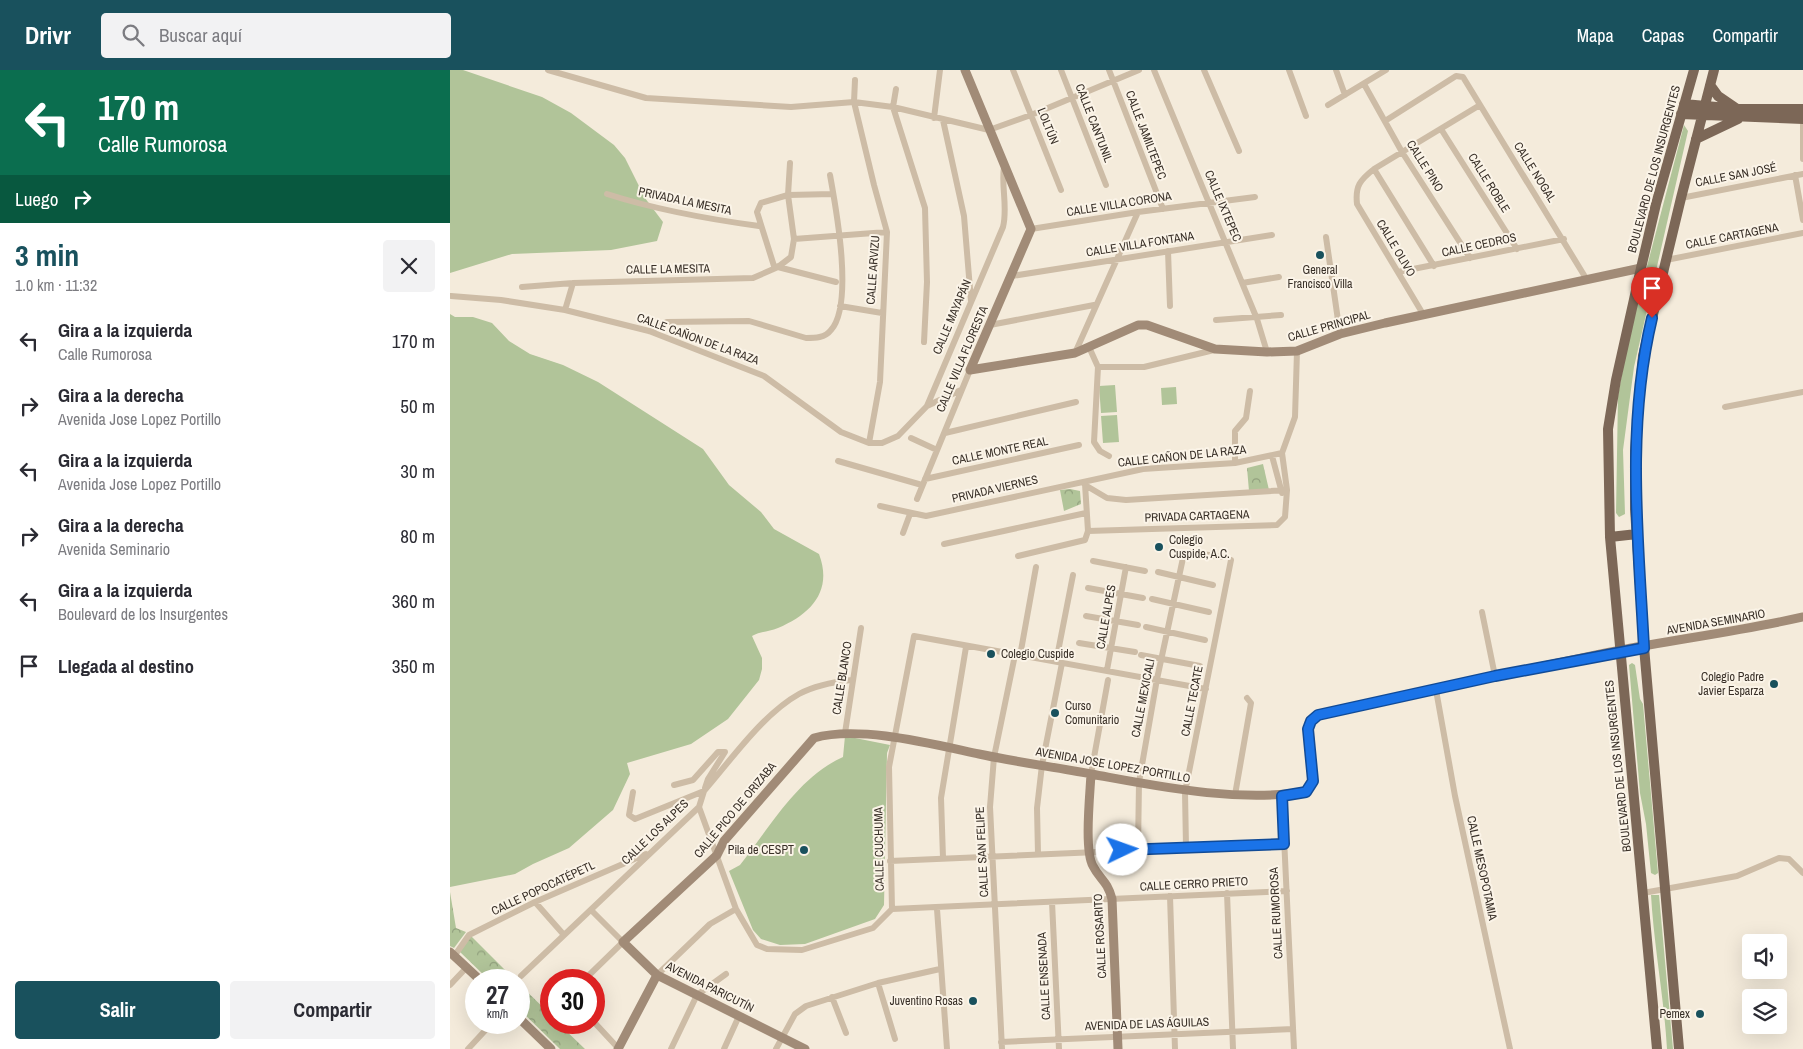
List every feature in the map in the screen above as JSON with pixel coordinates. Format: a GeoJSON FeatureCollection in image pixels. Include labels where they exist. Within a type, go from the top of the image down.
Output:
{"type":"FeatureCollection","features":[{"type":"Feature","properties":{"kind":"main road","name":"BOULEVARD DE LOS INSURGENTES"},"geometry":{"type":"LineString","coordinates":[[1657,1049],[1619,651],[1610,537],[1608,429],[1616,380],[1641,268],[1694,70]]}},
{"type":"Feature","properties":{"kind":"main road"},"geometry":{"type":"LineString","coordinates":[[1679,1049],[1644,648],[1634,451],[1643,356],[1714,70]]}},
{"type":"Feature","properties":{"kind":"main road"},"geometry":{"type":"LineString","coordinates":[[1710,85],[1718,96],[1739,113]]}},
{"type":"Feature","properties":{"kind":"main road"},"geometry":{"type":"LineString","coordinates":[[1683,109],[1803,119]]}},
{"type":"Feature","properties":{"kind":"main road"},"geometry":{"type":"LineString","coordinates":[[1696,139],[1739,113],[1803,109]]}},
{"type":"Feature","properties":{"kind":"main road"},"geometry":{"type":"LineString","coordinates":[[1610,537],[1637,534]]}},
{"type":"Feature","properties":{"kind":"street"},"geometry":{"type":"LineString","coordinates":[[548,70],[646,98],[791,107],[854,102],[893,107],[989,130],[1114,82],[1139,70]]}},
{"type":"Feature","properties":{"kind":"street"},"geometry":{"type":"LineString","coordinates":[[934,118],[940,70]]}},
{"type":"Feature","properties":{"kind":"street","name":"CALLE MAYAPÁN"},"geometry":{"type":"LineString","coordinates":[[965,70],[1031,229]]}},
{"type":"Feature","properties":{"kind":"street","name":"LOLTÚN"},"geometry":{"type":"LineString","coordinates":[[1013,70],[1061,190]]}},
{"type":"Feature","properties":{"kind":"street","name":"CALLE CANTUNIL"},"geometry":{"type":"LineString","coordinates":[[1061,70],[1106,185]]}},
{"type":"Feature","properties":{"kind":"street","name":"CALLE JAMILTEPEC"},"geometry":{"type":"LineString","coordinates":[[1109,70],[1163,208]]}},
{"type":"Feature","properties":{"kind":"street","name":"CALLE IXTEPEC"},"geometry":{"type":"LineString","coordinates":[[1154,70],[1227,242],[1257,319],[1267,352]]}},
{"type":"Feature","properties":{"kind":"street"},"geometry":{"type":"LineString","coordinates":[[1204,70],[1240,151]]}},
{"type":"Feature","properties":{"kind":"street"},"geometry":{"type":"LineString","coordinates":[[1289,70],[1306,116]]}},
{"type":"Feature","properties":{"kind":"street"},"geometry":{"type":"LineString","coordinates":[[1336,70],[1345,95]]}},
{"type":"Feature","properties":{"kind":"street"},"geometry":{"type":"LineString","coordinates":[[1328,105],[1386,70]]}},
{"type":"Feature","properties":{"kind":"street","name":"CALLE NOGAL"},"geometry":{"type":"LineString","coordinates":[[1385,121],[1456,76],[1463,77],[1564,239],[1587,280]]}},
{"type":"Feature","properties":{"kind":"street","name":"CALLE ARVIZU"},"geometry":{"type":"LineString","coordinates":[[855,80],[854,102],[874,185],[888,232],[882,313],[880,382],[869,443]]}},
{"type":"Feature","properties":{"kind":"street","name":"CALLE PINO"},"geometry":{"type":"LineString","coordinates":[[1364,84],[1402,152],[1470,258]]}},
{"type":"Feature","properties":{"kind":"street"},"geometry":{"type":"LineString","coordinates":[[896,89],[893,107],[925,208],[927,282],[924,342]]}},
{"type":"Feature","properties":{"kind":"street"},"geometry":{"type":"LineString","coordinates":[[1434,266],[1374,169],[1480,104]]}},
{"type":"Feature","properties":{"kind":"street"},"geometry":{"type":"LineString","coordinates":[[943,120],[966,230],[971,305]]}},
{"type":"Feature","properties":{"kind":"street"},"geometry":{"type":"LineString","coordinates":[[1803,125],[1803,160]]}},
{"type":"Feature","properties":{"kind":"street","name":"CALLE ROBLE"},"geometry":{"type":"LineString","coordinates":[[1441,129],[1517,248]]}},
{"type":"Feature","properties":{"kind":"street"},"geometry":{"type":"LineString","coordinates":[[778,268],[791,257],[794,239],[788,195],[790,163]]}},
{"type":"Feature","properties":{"kind":"street","name":"CALLE MAYAPÁN"},"geometry":{"type":"LineString","coordinates":[[869,443],[891,440],[927,406],[1003,228],[1006,215],[1002,183],[1004,167]]}},
{"type":"Feature","properties":{"kind":"street","name":"CALLE OLIVO"},"geometry":{"type":"LineString","coordinates":[[1374,169],[1360,180],[1355,192],[1357,204],[1423,314]]}},
{"type":"Feature","properties":{"kind":"street","name":"CALLE SAN JOSÉ"},"geometry":{"type":"LineString","coordinates":[[1681,198],[1803,174]]}},
{"type":"Feature","properties":{"kind":"street"},"geometry":{"type":"LineString","coordinates":[[649,331],[667,322],[749,321],[806,338],[816,338],[832,330],[840,306],[842,269],[830,175]]}},
{"type":"Feature","properties":{"kind":"street"},"geometry":{"type":"LineString","coordinates":[[1795,175],[1803,220]]}},
{"type":"Feature","properties":{"kind":"street","name":"PRIVADA LA MESITA"},"geometry":{"type":"LineString","coordinates":[[606,194],[641,205],[689,216],[759,226]]}},
{"type":"Feature","properties":{"kind":"street"},"geometry":{"type":"LineString","coordinates":[[833,194],[788,195],[761,203],[757,212],[759,226],[770,250],[772,264],[778,268],[836,282]]}},
{"type":"Feature","properties":{"kind":"street","name":"CALLE VILLA CORONA"},"geometry":{"type":"LineString","coordinates":[[1031,229],[1163,208],[1255,197]]}},
{"type":"Feature","properties":{"kind":"street"},"geometry":{"type":"LineString","coordinates":[[1075,353],[1094,305],[1138,212]]}},
{"type":"Feature","properties":{"kind":"street","name":"CALLE VILLA FLORESTA"},"geometry":{"type":"LineString","coordinates":[[916,499],[1031,229]]}},
{"type":"Feature","properties":{"kind":"street"},"geometry":{"type":"LineString","coordinates":[[794,239],[888,232]]}},
{"type":"Feature","properties":{"kind":"street","name":"CALLE CARTAGENA"},"geometry":{"type":"LineString","coordinates":[[1666,260],[1803,233]]}},
{"type":"Feature","properties":{"kind":"street","name":"CALLE VILLA FONTANA"},"geometry":{"type":"LineString","coordinates":[[1012,276],[1272,235]]}},
{"type":"Feature","properties":{"kind":"street"},"geometry":{"type":"LineString","coordinates":[[1326,238],[1340,334]]}},
{"type":"Feature","properties":{"kind":"street","name":"CALLE CEDROS"},"geometry":{"type":"LineString","coordinates":[[1398,272],[1564,239]]}},
{"type":"Feature","properties":{"kind":"street"},"geometry":{"type":"LineString","coordinates":[[1168,251],[1170,306]]}},
{"type":"Feature","properties":{"kind":"street","name":"CALLE LA MESITA"},"geometry":{"type":"LineString","coordinates":[[522,287],[573,283],[753,278],[778,268]]}},
{"type":"Feature","properties":{"kind":"street","name":"CALLE PRINCIPAL"},"geometry":{"type":"LineString","coordinates":[[970,370],[1075,353],[1138,325],[1147,325],[1216,349],[1267,352],[1297,351],[1340,334],[1423,314],[1641,268]]}},
{"type":"Feature","properties":{"kind":"street"},"geometry":{"type":"LineString","coordinates":[[1242,283],[1280,277]]}},
{"type":"Feature","properties":{"kind":"street"},"geometry":{"type":"LineString","coordinates":[[566,310],[573,283]]}},
{"type":"Feature","properties":{"kind":"street","name":"CALLE CAÑON DE LA RAZA"},"geometry":{"type":"LineString","coordinates":[[451,296],[501,300],[566,310],[649,331],[764,376],[834,428],[869,443]]}},
{"type":"Feature","properties":{"kind":"street"},"geometry":{"type":"LineString","coordinates":[[990,325],[1094,305]]}},
{"type":"Feature","properties":{"kind":"street"},"geometry":{"type":"LineString","coordinates":[[840,306],[882,313]]}},
{"type":"Feature","properties":{"kind":"street"},"geometry":{"type":"LineString","coordinates":[[1216,320],[1257,319],[1281,315]]}},
{"type":"Feature","properties":{"kind":"street"},"geometry":{"type":"LineString","coordinates":[[1089,347],[1098,367],[1094,442],[1100,451],[1109,456]]}},
{"type":"Feature","properties":{"kind":"street"},"geometry":{"type":"LineString","coordinates":[[1098,367],[1144,367],[1216,349]]}},
{"type":"Feature","properties":{"kind":"street","name":"PRIVADA CARTAGENA"},"geometry":{"type":"LineString","coordinates":[[1283,491],[1282,453],[1295,417],[1297,351]]}},
{"type":"Feature","properties":{"kind":"street"},"geometry":{"type":"LineString","coordinates":[[927,406],[961,390]]}},
{"type":"Feature","properties":{"kind":"street"},"geometry":{"type":"LineString","coordinates":[[1235,463],[1234,431],[1246,418],[1250,391]]}},
{"type":"Feature","properties":{"kind":"street"},"geometry":{"type":"LineString","coordinates":[[1724,407],[1803,392]]}},
{"type":"Feature","properties":{"kind":"street"},"geometry":{"type":"LineString","coordinates":[[945,433],[1076,402]]}},
{"type":"Feature","properties":{"kind":"street"},"geometry":{"type":"LineString","coordinates":[[911,438],[937,450]]}},
{"type":"Feature","properties":{"kind":"street","name":"CALLE MONTE REAL"},"geometry":{"type":"LineString","coordinates":[[924,482],[1079,445]]}},
{"type":"Feature","properties":{"kind":"street","name":"CALLE CAÑON DE LA RAZA"},"geometry":{"type":"LineString","coordinates":[[1085,483],[1144,469],[1235,463],[1282,453]]}},
{"type":"Feature","properties":{"kind":"street","name":"PRIVADA CARTAGENA"},"geometry":{"type":"LineString","coordinates":[[1088,531],[1277,524],[1285,517],[1285,498],[1272,456]]}},
{"type":"Feature","properties":{"kind":"street"},"geometry":{"type":"LineString","coordinates":[[838,461],[924,482]]}},
{"type":"Feature","properties":{"kind":"street"},"geometry":{"type":"LineString","coordinates":[[1085,483],[1107,498],[1126,500],[1283,491]]}},
{"type":"Feature","properties":{"kind":"street"},"geometry":{"type":"LineString","coordinates":[[1018,556],[1086,540],[1088,531],[1085,483]]}},
{"type":"Feature","properties":{"kind":"street","name":"PRIVADA VIERNES"},"geometry":{"type":"LineString","coordinates":[[880,506],[926,516],[1085,483]]}},
{"type":"Feature","properties":{"kind":"street"},"geometry":{"type":"LineString","coordinates":[[944,544],[1086,512]]}},
{"type":"Feature","properties":{"kind":"street"},"geometry":{"type":"LineString","coordinates":[[903,533],[910,514]]}},
{"type":"Feature","properties":{"kind":"street","name":"CALLE MEXICALI"},"geometry":{"type":"LineString","coordinates":[[1138,849],[1139,782],[1161,659],[1185,553],[1222,557]]}},
{"type":"Feature","properties":{"kind":"street","name":"CALLE TECATE"},"geometry":{"type":"LineString","coordinates":[[1186,846],[1185,792],[1231,560]]}},
{"type":"Feature","properties":{"kind":"street"},"geometry":{"type":"LineString","coordinates":[[1093,561],[1145,571]]}},
{"type":"Feature","properties":{"kind":"street","name":"CALLE SAN FELIPE"},"geometry":{"type":"LineString","coordinates":[[1002,1045],[990,807],[994,757],[1036,567]]}},
{"type":"Feature","properties":{"kind":"street","name":"CALLE ALPES"},"geometry":{"type":"LineString","coordinates":[[1107,670],[1126,568]]}},
{"type":"Feature","properties":{"kind":"street"},"geometry":{"type":"LineString","coordinates":[[1158,572],[1213,585]]}},
{"type":"Feature","properties":{"kind":"street"},"geometry":{"type":"LineString","coordinates":[[1038,854],[1037,808],[1042,765],[1073,575]]}},
{"type":"Feature","properties":{"kind":"street"},"geometry":{"type":"LineString","coordinates":[[1088,588],[1143,598]]}},
{"type":"Feature","properties":{"kind":"street"},"geometry":{"type":"LineString","coordinates":[[1152,599],[1210,612]]}},
{"type":"Feature","properties":{"kind":"street"},"geometry":{"type":"LineString","coordinates":[[1482,612],[1495,676]]}},
{"type":"Feature","properties":{"kind":"street"},"geometry":{"type":"LineString","coordinates":[[1086,616],[1138,625]]}},
{"type":"Feature","properties":{"kind":"street","name":"AVENIDA SEMINARIO"},"geometry":{"type":"LineString","coordinates":[[1311,721],[1318,715],[1495,676],[1803,617]]}},
{"type":"Feature","properties":{"kind":"street"},"geometry":{"type":"LineString","coordinates":[[1146,627],[1205,640]]}},
{"type":"Feature","properties":{"kind":"street","name":"CALLE BLANCO"},"geometry":{"type":"LineString","coordinates":[[845,733],[851,680],[861,628]]}},
{"type":"Feature","properties":{"kind":"street","name":"CALLE CUCHUMA"},"geometry":{"type":"LineString","coordinates":[[892,909],[889,767],[914,636],[966,647]]}},
{"type":"Feature","properties":{"kind":"street"},"geometry":{"type":"LineString","coordinates":[[1079,643],[1200,666]]}},
{"type":"Feature","properties":{"kind":"street"},"geometry":{"type":"LineString","coordinates":[[943,858],[941,798],[966,647],[1107,670],[1206,689]]}},
{"type":"Feature","properties":{"kind":"street","name":"CALLE LOS ALPES"},"geometry":{"type":"LineString","coordinates":[[529,969],[592,911],[650,852],[699,807],[704,791],[776,711],[799,694],[824,684],[851,680]]}},
{"type":"Feature","properties":{"kind":"street","name":"CALLE ROSARITO"},"geometry":{"type":"LineString","coordinates":[[1108,680],[1091,774],[1089,852],[1092,866],[1109,885],[1112,899],[1118,1049]]}},
{"type":"Feature","properties":{"kind":"street","name":"CALLE MESOPOTAMIA"},"geometry":{"type":"LineString","coordinates":[[1436,690],[1456,803],[1510,1049]]}},
{"type":"Feature","properties":{"kind":"street"},"geometry":{"type":"LineString","coordinates":[[1235,795],[1251,703],[1247,698]]}},
{"type":"Feature","properties":{"kind":"street","name":"AVENIDA JOSE LOPEZ PORTILLO"},"geometry":{"type":"LineString","coordinates":[[845,733],[895,738],[1185,792],[1282,796],[1306,792],[1313,781],[1308,729],[1311,721]]}},
{"type":"Feature","properties":{"kind":"street","name":"CALLE PICO DE ORIZABA"},"geometry":{"type":"LineString","coordinates":[[595,969],[717,855],[724,842],[807,744],[814,738],[831,733],[845,733]]}},
{"type":"Feature","properties":{"kind":"street"},"geometry":{"type":"LineString","coordinates":[[633,792],[629,816],[631,819],[704,791],[708,779],[725,752],[718,752],[693,780],[674,785]]}},
{"type":"Feature","properties":{"kind":"street","name":"CALLE RUMOROSA"},"geometry":{"type":"LineString","coordinates":[[1282,796],[1294,1049]]}},
{"type":"Feature","properties":{"kind":"street"},"geometry":{"type":"LineString","coordinates":[[699,807],[736,910],[757,945],[766,949],[802,950],[873,928],[892,909]]}},
{"type":"Feature","properties":{"kind":"street"},"geometry":{"type":"LineString","coordinates":[[890,861],[1186,846],[1284,844]]}},
{"type":"Feature","properties":{"kind":"street","name":"CALLE POPOCATÉPETL"},"geometry":{"type":"LineString","coordinates":[[452,954],[469,935],[535,902],[650,852]]}},
{"type":"Feature","properties":{"kind":"street"},"geometry":{"type":"LineString","coordinates":[[1643,893],[1737,876],[1785,857],[1803,873]]}},
{"type":"Feature","properties":{"kind":"street","name":"CALLE CERRO PRIETO"},"geometry":{"type":"LineString","coordinates":[[892,909],[937,909],[1287,891]]}},
{"type":"Feature","properties":{"kind":"street"},"geometry":{"type":"LineString","coordinates":[[1227,893],[1233,1049]]}},
{"type":"Feature","properties":{"kind":"street"},"geometry":{"type":"LineString","coordinates":[[1170,896],[1174,1049]]}},
{"type":"Feature","properties":{"kind":"street"},"geometry":{"type":"LineString","coordinates":[[535,902],[564,936]]}},
{"type":"Feature","properties":{"kind":"street","name":"CALLE ENSENADA"},"geometry":{"type":"LineString","coordinates":[[1052,902],[1060,1049]]}},
{"type":"Feature","properties":{"kind":"street"},"geometry":{"type":"LineString","coordinates":[[937,909],[947,1049]]}},
{"type":"Feature","properties":{"kind":"street"},"geometry":{"type":"LineString","coordinates":[[605,1034],[618,1049],[657,975],[710,924],[736,910]]}},
{"type":"Feature","properties":{"kind":"street","name":"AVENIDA PARICUTÍN"},"geometry":{"type":"LineString","coordinates":[[592,911],[657,975],[805,1049]]}},
{"type":"Feature","properties":{"kind":"street"},"geometry":{"type":"LineString","coordinates":[[450,985],[467,967],[452,954]]}},
{"type":"Feature","properties":{"kind":"street"},"geometry":{"type":"LineString","coordinates":[[776,1049],[795,1014],[806,1006],[878,983],[940,970]]}},
{"type":"Feature","properties":{"kind":"street"},"geometry":{"type":"LineString","coordinates":[[671,1049],[697,996],[726,974]]}},
{"type":"Feature","properties":{"kind":"street"},"geometry":{"type":"LineString","coordinates":[[878,983],[895,1039]]}},
{"type":"Feature","properties":{"kind":"street"},"geometry":{"type":"LineString","coordinates":[[832,997],[846,1033]]}},
{"type":"Feature","properties":{"kind":"street"},"geometry":{"type":"LineString","coordinates":[[724,1049],[739,1016]]}},
{"type":"Feature","properties":{"kind":"street"},"geometry":{"type":"LineString","coordinates":[[530,1029],[549,1048]]}},
{"type":"Feature","properties":{"kind":"street","name":"AVENIDA DE LAS ÁGUILAS"},"geometry":{"type":"LineString","coordinates":[[1002,1045],[1059,1038],[1293,1029]]}},
{"type":"Feature","properties":{"kind":"street"},"geometry":{"type":"LineString","coordinates":[[468,1049],[482,1034]]}},
{"type":"Feature","properties":{"kind":"green space"},"geometry":{"type":"Polygon","coordinates":[[[450,70],[463,70],[542,97],[571,113],[614,145],[625,158],[645,198],[663,222],[657,241],[611,250],[512,254],[450,273],[450,70]]]}},
{"type":"Feature","properties":{"kind":"green space"},"geometry":{"type":"Polygon","coordinates":[[[1684,125],[1688,131],[1634,367],[1623,450],[1625,514],[1619,517],[1616,513],[1618,396],[1629,335],[1684,125]]]}},
{"type":"Feature","properties":{"kind":"green space"},"geometry":{"type":"Polygon","coordinates":[[[450,314],[455,317],[473,317],[492,323],[509,341],[530,354],[563,365],[598,382],[703,449],[729,485],[761,512],[774,529],[819,554],[823,567],[823,579],[821,590],[816,600],[800,616],[778,628],[752,636],[762,658],[759,680],[728,719],[691,744],[627,763],[630,774],[613,810],[569,848],[515,874],[450,887],[450,314]]]}},
{"type":"Feature","properties":{"kind":"green space"},"geometry":{"type":"Polygon","coordinates":[[[1115,385],[1117,412],[1101,413],[1099,386],[1115,385]]]}},
{"type":"Feature","properties":{"kind":"green space"},"geometry":{"type":"Polygon","coordinates":[[[1176,387],[1177,404],[1162,405],[1161,388],[1176,387]]]}},
{"type":"Feature","properties":{"kind":"green space"},"geometry":{"type":"Polygon","coordinates":[[[1117,415],[1119,442],[1103,443],[1101,416],[1117,415]]]}},
{"type":"Feature","properties":{"kind":"green space"},"geometry":{"type":"Polygon","coordinates":[[[1263,464],[1269,490],[1249,491],[1247,468],[1263,464]]]}},
{"type":"Feature","properties":{"kind":"green space"},"geometry":{"type":"Polygon","coordinates":[[[1060,490],[1080,491],[1081,504],[1064,511],[1060,490]]]}},
{"type":"Feature","properties":{"kind":"green space"},"geometry":{"type":"Polygon","coordinates":[[[1632,663],[1635,665],[1640,699],[1643,704],[1658,873],[1655,875],[1651,873],[1646,824],[1640,793],[1629,665],[1632,663]]]}},
{"type":"Feature","properties":{"kind":"green space"},"geometry":{"type":"Polygon","coordinates":[[[845,736],[890,745],[887,753],[884,905],[875,919],[805,944],[780,945],[761,939],[753,930],[729,871],[740,865],[786,804],[812,777],[843,757],[845,736]]]}},
{"type":"Feature","properties":{"kind":"green space"},"geometry":{"type":"Polygon","coordinates":[[[450,892],[456,928],[466,932],[454,948],[450,946],[450,892]]]}},
{"type":"Feature","properties":{"kind":"green space"},"geometry":{"type":"Polygon","coordinates":[[[1651,895],[1659,895],[1673,1049],[1667,1049],[1651,895]]]}},
{"type":"Feature","properties":{"kind":"green space"},"geometry":{"type":"Polygon","coordinates":[[[471,936],[504,969],[478,969],[460,952],[471,936]]]}},
{"type":"Feature","properties":{"kind":"green space"},"geometry":{"type":"Polygon","coordinates":[[[530,995],[540,1004],[540,1029],[530,1020],[530,995]]]}},
{"type":"Feature","properties":{"kind":"green space"},"geometry":{"type":"Polygon","coordinates":[[[545,1034],[569,1034],[585,1049],[560,1049],[545,1034]]]}},
{"type":"Feature","properties":{"kind":"place","name":"General Francisco Villa"},"geometry":{"type":"Point","coordinates":[1320,255]}},
{"type":"Feature","properties":{"kind":"place","name":"Colegio Cuspide, A.C."},"geometry":{"type":"Point","coordinates":[1159,547]}},
{"type":"Feature","properties":{"kind":"place","name":"Colegio Cuspide"},"geometry":{"type":"Point","coordinates":[991,654]}},
{"type":"Feature","properties":{"kind":"place","name":"Colegio Padre Javier Esparza"},"geometry":{"type":"Point","coordinates":[1774,684]}},
{"type":"Feature","properties":{"kind":"place","name":"Curso Comunitario"},"geometry":{"type":"Point","coordinates":[1055,713]}},
{"type":"Feature","properties":{"kind":"place","name":"Pila de CESPT"},"geometry":{"type":"Point","coordinates":[804,850]}},
{"type":"Feature","properties":{"kind":"place","name":"Juventino Rosas"},"geometry":{"type":"Point","coordinates":[973,1001]}},
{"type":"Feature","properties":{"kind":"place","name":"Pemex"},"geometry":{"type":"Point","coordinates":[1700,1014]}},
{"type":"Feature","properties":{"kind":"route"},"geometry":{"type":"LineString","coordinates":[[1122,850],[1186,846],[1284,844],[1282,796],[1306,792],[1311,787],[1313,781],[1308,729],[1311,721],[1318,715],[1495,676],[1619,651],[1644,648],[1634,451],[1643,356],[1652,318]]}}]}
